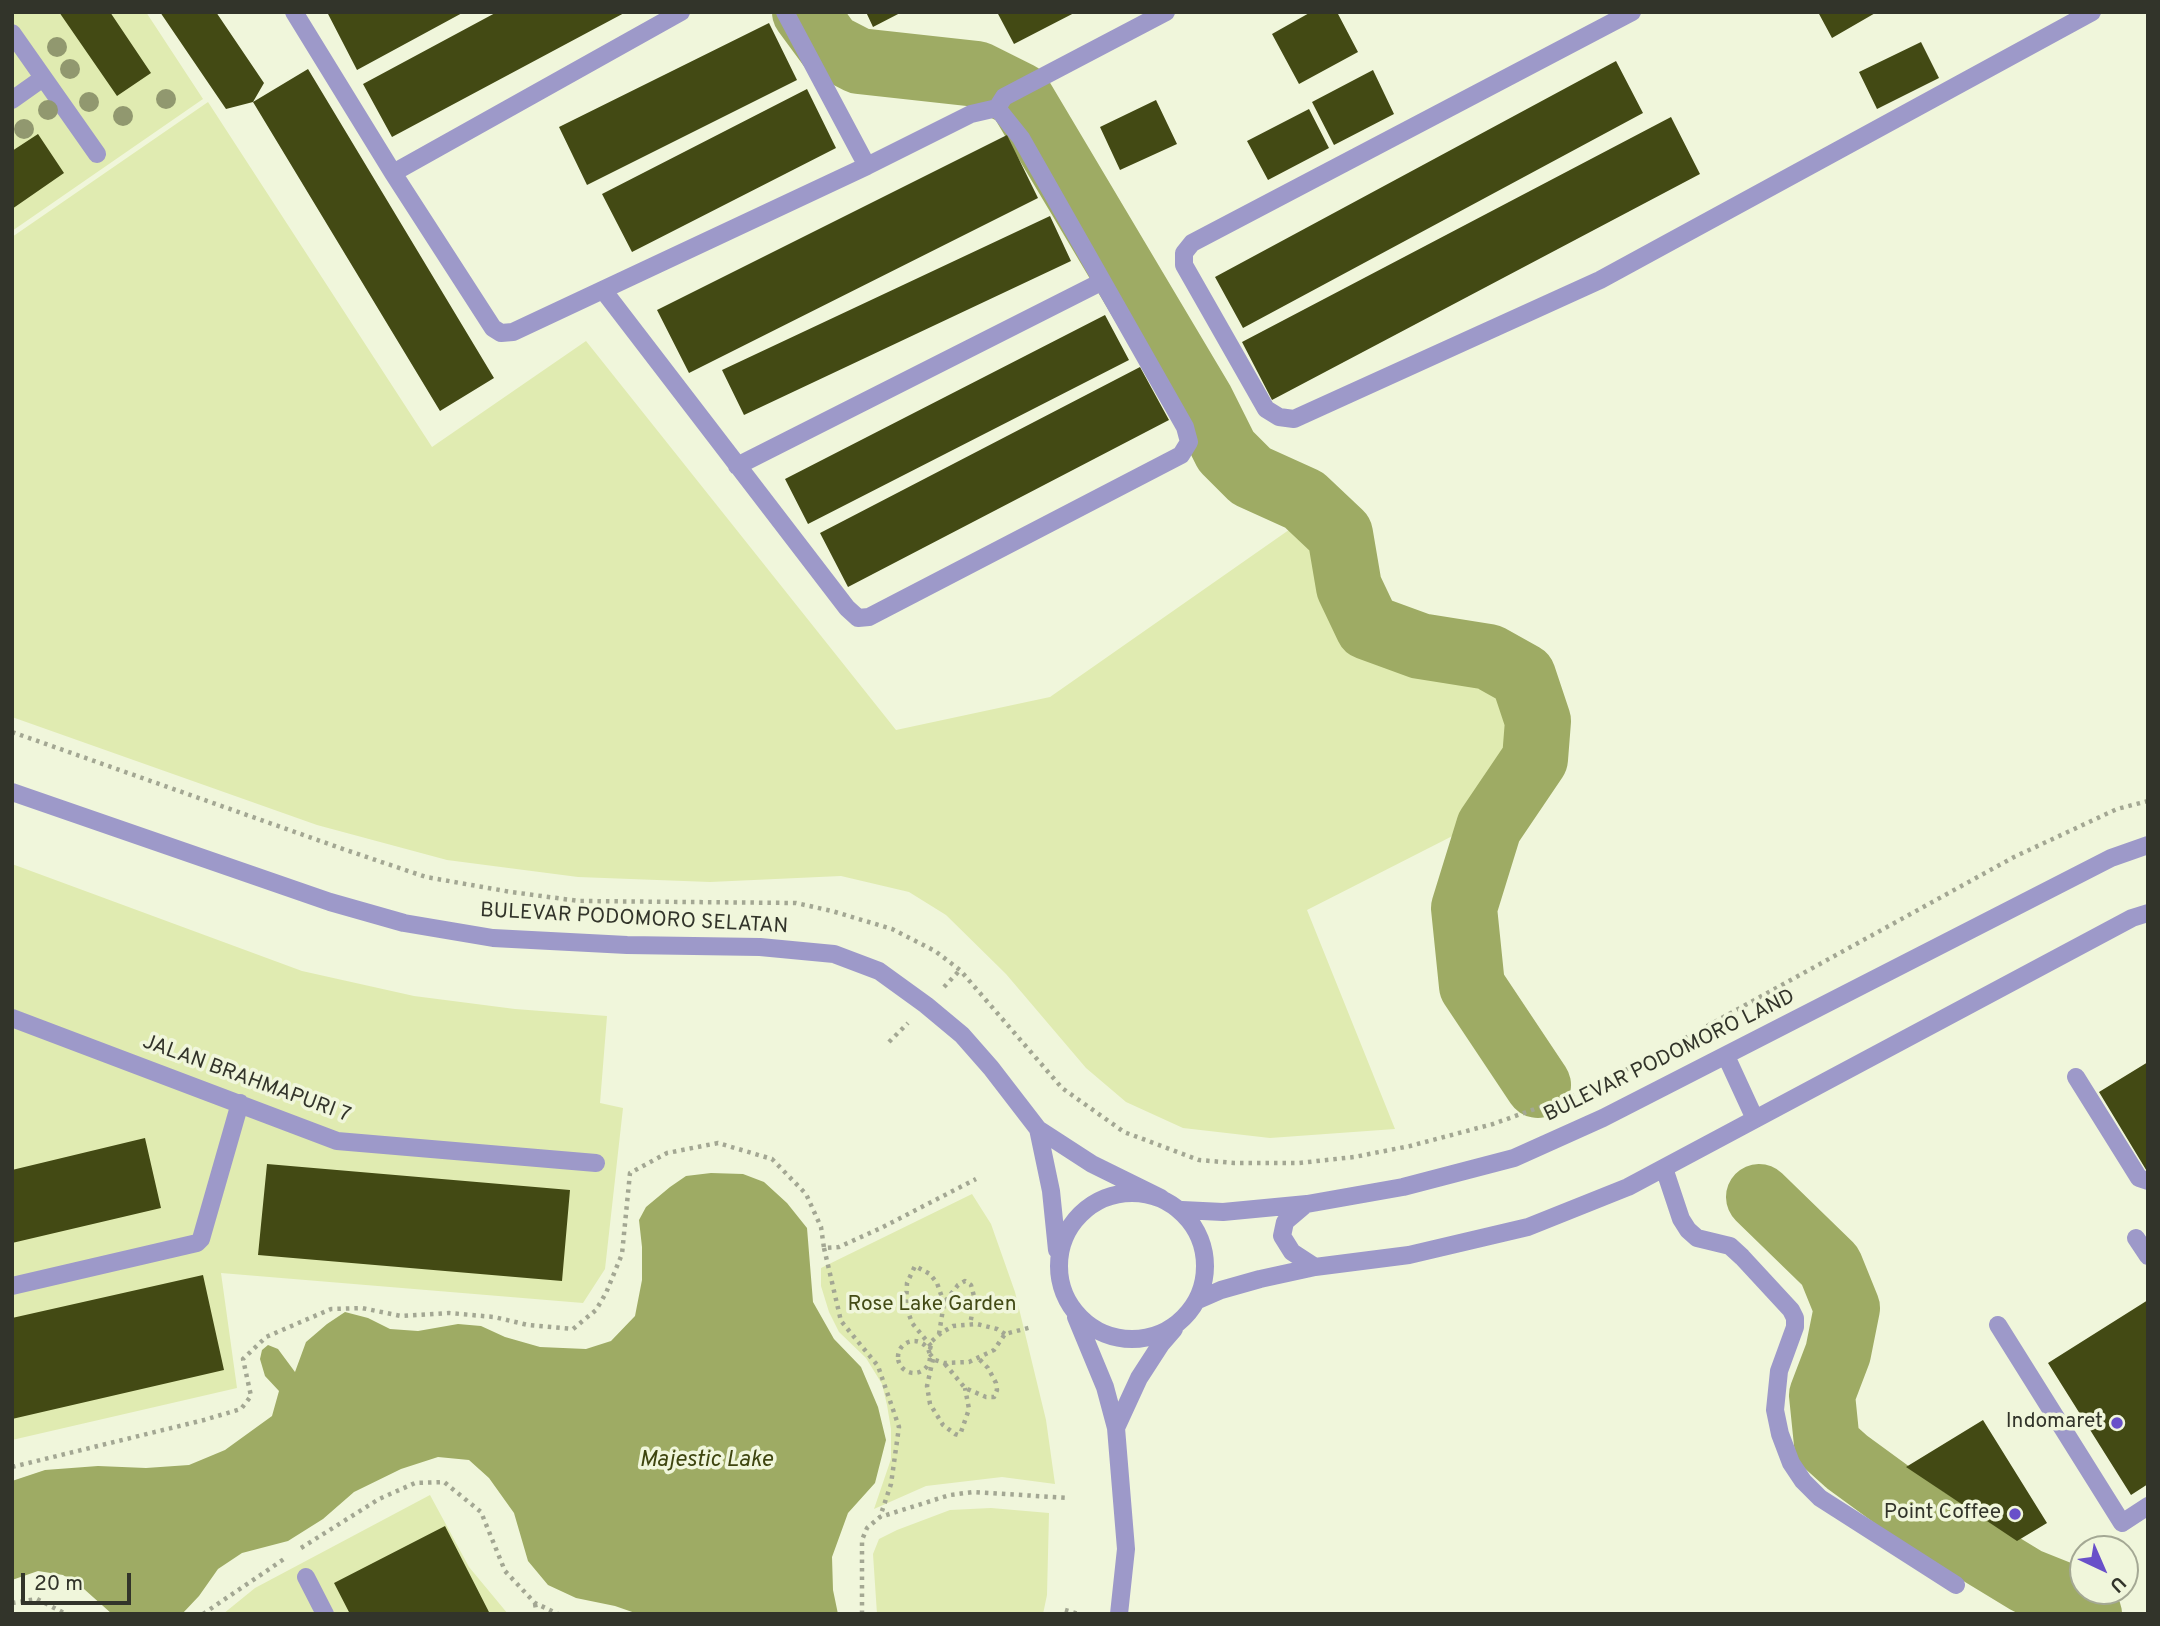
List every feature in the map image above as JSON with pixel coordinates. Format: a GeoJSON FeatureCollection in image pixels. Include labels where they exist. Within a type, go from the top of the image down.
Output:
{"type":"FeatureCollection","features":[{"type":"Feature","properties":{"kind":"street"},"geometry":{"type":"LineString","coordinates":[[294,12],[493,328],[502,333],[513,332],[1000,102],[1166,12]]}},
{"type":"Feature","properties":{"kind":"street"},"geometry":{"type":"LineString","coordinates":[[393,173],[681,12]]}},
{"type":"Feature","properties":{"kind":"street"},"geometry":{"type":"LineString","coordinates":[[785,12],[867,166]]}},
{"type":"Feature","properties":{"kind":"street"},"geometry":{"type":"LineString","coordinates":[[1632,12],[1192,243],[1184,253],[1184,265],[1266,410],[1279,418],[1294,419],[1600,280],[2092,12]]}},
{"type":"Feature","properties":{"kind":"street"},"geometry":{"type":"LineString","coordinates":[[12,33],[97,154]]}},
{"type":"Feature","properties":{"kind":"street"},"geometry":{"type":"LineString","coordinates":[[12,100],[43,78]]}},
{"type":"Feature","properties":{"kind":"street"},"geometry":{"type":"LineString","coordinates":[[603,289],[847,608],[858,618],[869,617],[1181,455],[1188,442],[1185,427],[1000,102]]}},
{"type":"Feature","properties":{"kind":"street"},"geometry":{"type":"LineString","coordinates":[[737,466],[1101,282]]}},
{"type":"Feature","properties":{"kind":"street","name":"BULEVAR PODOMORO SELATAN"},"geometry":{"type":"LineString","coordinates":[[12,792],[330,902],[404,923],[493,937],[627,945],[760,947],[834,954],[878,971],[926,1004],[962,1035],[992,1068],[1038,1129],[1092,1164],[1161,1198]]}},
{"type":"Feature","properties":{"kind":"street","name":"BULEVAR PODOMORO LAND"},"geometry":{"type":"LineString","coordinates":[[1182,1210],[1223,1212],[1307,1204],[1403,1187],[1514,1158],[1603,1118],[2111,858],[2148,845]]}},
{"type":"Feature","properties":{"kind":"street"},"geometry":{"type":"LineString","coordinates":[[1198,1300],[1221,1290],[1315,1268],[1409,1255],[1528,1227],[1628,1187],[2132,918],[2148,913]]}},
{"type":"Feature","properties":{"kind":"street","name":"JALAN BRAHMAPURI 7"},"geometry":{"type":"LineString","coordinates":[[12,1018],[337,1142],[596,1163]]}},
{"type":"Feature","properties":{"kind":"street"},"geometry":{"type":"LineString","coordinates":[[1726,1056],[1755,1119]]}},
{"type":"Feature","properties":{"kind":"street"},"geometry":{"type":"LineString","coordinates":[[2076,1076],[2139,1178],[2148,1181]]}},
{"type":"Feature","properties":{"kind":"street"},"geometry":{"type":"LineString","coordinates":[[12,1286],[197,1243],[201,1239],[240,1103]]}},
{"type":"Feature","properties":{"kind":"street","name":"BULEVAR PODOMORO SELATAN"},"geometry":{"type":"LineString","coordinates":[[1038,1129],[1046,1162],[1058,1265]]}},
{"type":"Feature","properties":{"kind":"street"},"geometry":{"type":"LineString","coordinates":[[1664,1168],[1681,1219],[1688,1230],[1697,1238],[1730,1246],[1791,1310],[1795,1318],[1795,1327],[1779,1371],[1775,1410],[1780,1434],[1791,1463],[1803,1481],[1821,1498],[1956,1585]]}},
{"type":"Feature","properties":{"kind":"street"},"geometry":{"type":"LineString","coordinates":[[1116,1428],[1139,1378],[1161,1344],[1198,1300],[1205,1276],[1205,1252],[1197,1229],[1182,1210],[1161,1198],[1138,1192],[1113,1194],[1092,1204],[1074,1220],[1062,1241],[1058,1265],[1062,1290],[1104,1387],[1116,1428],[1126,1549],[1119,1614]]}},
{"type":"Feature","properties":{"kind":"street"},"geometry":{"type":"LineString","coordinates":[[1307,1204],[1285,1222],[1282,1236],[1292,1252],[1315,1268]]}},
{"type":"Feature","properties":{"kind":"street"},"geometry":{"type":"LineString","coordinates":[[2136,1238],[2148,1256]]}},
{"type":"Feature","properties":{"kind":"street"},"geometry":{"type":"LineString","coordinates":[[1073,1312],[1092,1328],[1114,1338],[1139,1340],[1163,1333],[1183,1319]]}},
{"type":"Feature","properties":{"kind":"street"},"geometry":{"type":"LineString","coordinates":[[1998,1325],[2122,1523],[2148,1506]]}},
{"type":"Feature","properties":{"kind":"street"},"geometry":{"type":"LineString","coordinates":[[306,1577],[325,1614]]}},
{"type":"Feature","properties":{"kind":"path"},"geometry":{"type":"LineString","coordinates":[[12,732],[426,877],[579,901],[796,903],[892,929],[936,951],[960,970],[1062,1088],[1124,1132],[1199,1160],[1234,1163],[1299,1163],[1354,1157],[1410,1146],[1493,1125],[1574,1095],[1642,1062],[2014,857],[2117,809],[2148,801]]}},
{"type":"Feature","properties":{"kind":"path"},"geometry":{"type":"LineString","coordinates":[[12,1467],[241,1409],[251,1396],[243,1359],[266,1337],[331,1309],[362,1308],[401,1316],[449,1312],[494,1317],[528,1325],[573,1329],[596,1310],[622,1254],[630,1173],[667,1153],[718,1143],[772,1159],[806,1194],[821,1227],[841,1321],[878,1366],[899,1427],[891,1484],[880,1517]]}},
{"type":"Feature","properties":{"kind":"path"},"geometry":{"type":"LineString","coordinates":[[824,1248],[839,1247],[976,1179]]}},
{"type":"Feature","properties":{"kind":"path"},"geometry":{"type":"LineString","coordinates":[[931,1346],[912,1323],[906,1306],[907,1283],[915,1266],[930,1274],[937,1283],[944,1303],[939,1334]]}},
{"type":"Feature","properties":{"kind":"path"},"geometry":{"type":"LineString","coordinates":[[944,1303],[958,1285],[968,1282],[975,1300],[970,1324]]}},
{"type":"Feature","properties":{"kind":"path"},"geometry":{"type":"LineString","coordinates":[[965,1388],[969,1409],[961,1432],[954,1434],[943,1425],[930,1404],[927,1386],[932,1342],[939,1334],[953,1326],[970,1324],[986,1325],[1005,1334]]}},
{"type":"Feature","properties":{"kind":"path"},"geometry":{"type":"LineString","coordinates":[[944,1363],[962,1363],[978,1358],[994,1349],[1005,1334],[1032,1327]]}},
{"type":"Feature","properties":{"kind":"path"},"geometry":{"type":"LineString","coordinates":[[931,1356],[929,1363],[921,1371],[911,1373],[899,1363],[898,1353],[904,1344],[909,1342],[924,1344],[931,1356],[944,1363],[965,1388],[994,1397],[996,1383],[993,1375],[978,1358]]}},
{"type":"Feature","properties":{"kind":"path"},"geometry":{"type":"LineString","coordinates":[[300,1549],[379,1499],[415,1483],[444,1482],[481,1512],[505,1571],[535,1603],[558,1614]]}},
{"type":"Feature","properties":{"kind":"path"},"geometry":{"type":"LineString","coordinates":[[862,1614],[862,1541],[867,1528],[880,1517],[950,1495],[972,1492],[1069,1498]]}},
{"type":"Feature","properties":{"kind":"path"},"geometry":{"type":"LineString","coordinates":[[203,1614],[289,1556]]}},
{"type":"Feature","properties":{"kind":"path"},"geometry":{"type":"LineString","coordinates":[[12,1603],[37,1599],[66,1614]]}},
{"type":"Feature","properties":{"kind":"path"},"geometry":{"type":"LineString","coordinates":[[535,1603],[537,1614]]}},
{"type":"Feature","properties":{"kind":"path"},"geometry":{"type":"LineString","coordinates":[[1065,1610],[1079,1614]]}},
{"type":"Feature","properties":{"kind":"green space"},"geometry":{"type":"Polygon","coordinates":[[[12,12],[146,12],[203,99],[12,231],[12,12]]]}},
{"type":"Feature","properties":{"kind":"green space"},"geometry":{"type":"Polygon","coordinates":[[[208,102],[432,447],[586,341],[896,730],[1050,697],[1296,525],[1290,504],[1322,529],[1332,555],[1338,606],[1365,642],[1398,660],[1448,661],[1501,676],[1524,700],[1525,732],[1507,784],[1480,822],[1307,910],[1395,1129],[1270,1138],[1183,1128],[1126,1102],[1086,1068],[1006,974],[946,915],[909,892],[841,876],[710,882],[578,877],[447,860],[317,825],[12,717],[12,237],[208,102]]]}},
{"type":"Feature","properties":{"kind":"green space"},"geometry":{"type":"Polygon","coordinates":[[[12,864],[302,971],[414,996],[515,1009],[607,1016],[600,1103],[623,1108],[605,1269],[583,1303],[221,1273],[237,1388],[12,1440],[12,864]]]}},
{"type":"Feature","properties":{"kind":"green space","name":"Rose Lake Garden"},"geometry":{"type":"Polygon","coordinates":[[[972,1194],[991,1224],[1015,1292],[1046,1420],[1055,1484],[1002,1477],[926,1486],[874,1509],[891,1459],[891,1429],[887,1405],[882,1384],[866,1358],[839,1332],[829,1312],[821,1286],[821,1268],[972,1194]]]}},
{"type":"Feature","properties":{"kind":"green space"},"geometry":{"type":"Polygon","coordinates":[[[430,1495],[469,1567],[508,1614],[223,1614],[255,1588],[430,1495]]]}},
{"type":"Feature","properties":{"kind":"green space"},"geometry":{"type":"Polygon","coordinates":[[[991,1508],[1049,1513],[1047,1595],[1043,1614],[877,1614],[873,1554],[879,1539],[950,1510],[991,1508]]]}},
{"type":"Feature","properties":{"kind":"water","name":"Majestic Lake"},"geometry":{"type":"Polygon","coordinates":[[[711,1173],[743,1174],[764,1182],[787,1203],[807,1228],[813,1302],[834,1339],[861,1367],[878,1407],[886,1440],[875,1483],[848,1513],[832,1557],[833,1590],[838,1614],[638,1614],[576,1598],[548,1585],[528,1561],[514,1513],[489,1478],[469,1460],[438,1457],[401,1469],[354,1492],[323,1519],[288,1541],[242,1553],[218,1569],[182,1614],[112,1614],[84,1589],[63,1575],[38,1571],[12,1580],[12,1481],[45,1470],[98,1466],[146,1468],[189,1465],[225,1450],[272,1416],[279,1391],[265,1376],[260,1359],[262,1350],[268,1345],[278,1349],[295,1372],[306,1342],[345,1312],[368,1318],[390,1329],[418,1331],[458,1324],[481,1326],[505,1337],[540,1347],[586,1349],[611,1341],[635,1316],[642,1280],[639,1220],[646,1207],[686,1176],[711,1173]]]}},
{"type":"Feature","properties":{"kind":"building"},"geometry":{"type":"Polygon","coordinates":[[[59,12],[110,12],[151,73],[117,96],[59,12]]]}},
{"type":"Feature","properties":{"kind":"building"},"geometry":{"type":"Polygon","coordinates":[[[160,12],[216,12],[264,83],[253,102],[226,109],[160,12]]]}},
{"type":"Feature","properties":{"kind":"building"},"geometry":{"type":"Polygon","coordinates":[[[327,12],[464,12],[357,70],[327,12]]]}},
{"type":"Feature","properties":{"kind":"building"},"geometry":{"type":"Polygon","coordinates":[[[497,12],[626,12],[392,137],[363,84],[497,12]]]}},
{"type":"Feature","properties":{"kind":"building"},"geometry":{"type":"Polygon","coordinates":[[[866,12],[902,12],[873,27],[866,12]]]}},
{"type":"Feature","properties":{"kind":"building"},"geometry":{"type":"Polygon","coordinates":[[[997,12],[1076,12],[1014,44],[997,12]]]}},
{"type":"Feature","properties":{"kind":"building"},"geometry":{"type":"Polygon","coordinates":[[[1311,12],[1337,12],[1358,52],[1299,84],[1272,34],[1311,12]]]}},
{"type":"Feature","properties":{"kind":"building"},"geometry":{"type":"Polygon","coordinates":[[[1818,12],[1877,12],[1832,38],[1818,12]]]}},
{"type":"Feature","properties":{"kind":"building"},"geometry":{"type":"Polygon","coordinates":[[[769,23],[797,80],[587,185],[559,127],[769,23]]]}},
{"type":"Feature","properties":{"kind":"building"},"geometry":{"type":"Polygon","coordinates":[[[1921,42],[1939,78],[1877,109],[1859,72],[1921,42]]]}},
{"type":"Feature","properties":{"kind":"building"},"geometry":{"type":"Polygon","coordinates":[[[1616,61],[1643,113],[1243,328],[1215,277],[1616,61]]]}},
{"type":"Feature","properties":{"kind":"building"},"geometry":{"type":"Polygon","coordinates":[[[308,69],[494,378],[440,411],[253,102],[308,69]]]}},
{"type":"Feature","properties":{"kind":"building"},"geometry":{"type":"Polygon","coordinates":[[[1373,70],[1394,114],[1334,145],[1312,102],[1373,70]]]}},
{"type":"Feature","properties":{"kind":"building"},"geometry":{"type":"Polygon","coordinates":[[[807,89],[836,148],[632,252],[602,194],[807,89]]]}},
{"type":"Feature","properties":{"kind":"building"},"geometry":{"type":"Polygon","coordinates":[[[1156,100],[1177,144],[1120,170],[1100,127],[1156,100]]]}},
{"type":"Feature","properties":{"kind":"building"},"geometry":{"type":"Polygon","coordinates":[[[1309,109],[1329,148],[1268,180],[1247,141],[1309,109]]]}},
{"type":"Feature","properties":{"kind":"building"},"geometry":{"type":"Polygon","coordinates":[[[1671,117],[1700,174],[1272,400],[1242,342],[1671,117]]]}},
{"type":"Feature","properties":{"kind":"building"},"geometry":{"type":"Polygon","coordinates":[[[38,134],[64,173],[12,209],[12,151],[38,134]]]}},
{"type":"Feature","properties":{"kind":"building"},"geometry":{"type":"Polygon","coordinates":[[[1007,135],[1038,198],[689,373],[657,310],[1007,135]]]}},
{"type":"Feature","properties":{"kind":"building"},"geometry":{"type":"Polygon","coordinates":[[[1050,216],[1071,261],[744,415],[722,370],[1050,216]]]}},
{"type":"Feature","properties":{"kind":"building"},"geometry":{"type":"Polygon","coordinates":[[[1105,315],[1129,360],[808,524],[785,479],[1105,315]]]}},
{"type":"Feature","properties":{"kind":"building"},"geometry":{"type":"Polygon","coordinates":[[[1140,367],[1169,420],[848,587],[820,533],[1140,367]]]}},
{"type":"Feature","properties":{"kind":"building"},"geometry":{"type":"Polygon","coordinates":[[[2148,1062],[2148,1173],[2099,1092],[2148,1062]]]}},
{"type":"Feature","properties":{"kind":"building"},"geometry":{"type":"Polygon","coordinates":[[[145,1138],[161,1208],[12,1243],[12,1170],[145,1138]]]}},
{"type":"Feature","properties":{"kind":"building"},"geometry":{"type":"Polygon","coordinates":[[[267,1164],[570,1190],[562,1281],[258,1255],[267,1164]]]}},
{"type":"Feature","properties":{"kind":"building"},"geometry":{"type":"Polygon","coordinates":[[[203,1275],[224,1370],[12,1419],[12,1318],[203,1275]]]}},
{"type":"Feature","properties":{"kind":"building","name":"Indomaret"},"geometry":{"type":"Polygon","coordinates":[[[2148,1300],[2148,1484],[2131,1495],[2048,1363],[2148,1300]]]}},
{"type":"Feature","properties":{"kind":"building"},"geometry":{"type":"Polygon","coordinates":[[[1983,1420],[2047,1523],[2017,1541],[1906,1467],[1983,1420]]]}},
{"type":"Feature","properties":{"kind":"building"},"geometry":{"type":"Polygon","coordinates":[[[445,1526],[490,1614],[350,1614],[334,1583],[445,1526]]]}},
{"type":"Feature","properties":{"kind":"waterway"},"geometry":{"type":"LineString","coordinates":[[805,12],[830,46],[859,61],[977,74],[1019,95],[1201,401],[1226,451],[1251,476],[1304,500],[1340,534],[1349,587],[1368,627],[1420,646],[1489,657],[1523,676],[1538,721],[1535,759],[1489,827],[1464,908],[1472,986],[1538,1085]]}},
{"type":"Feature","properties":{"kind":"waterway"},"geometry":{"type":"LineString","coordinates":[[1759,1197],[1830,1266],[1847,1308],[1838,1353],[1822,1395],[1827,1444],[1847,1462],[1925,1519],[2027,1581],[2082,1603],[2089,1614]]}},
{"type":"Feature","properties":{"kind":"place","name":"Indomaret"},"geometry":{"type":"Point","coordinates":[2117,1423]}},
{"type":"Feature","properties":{"kind":"place","name":"Point Coffee"},"geometry":{"type":"Point","coordinates":[2015,1514]}}]}
